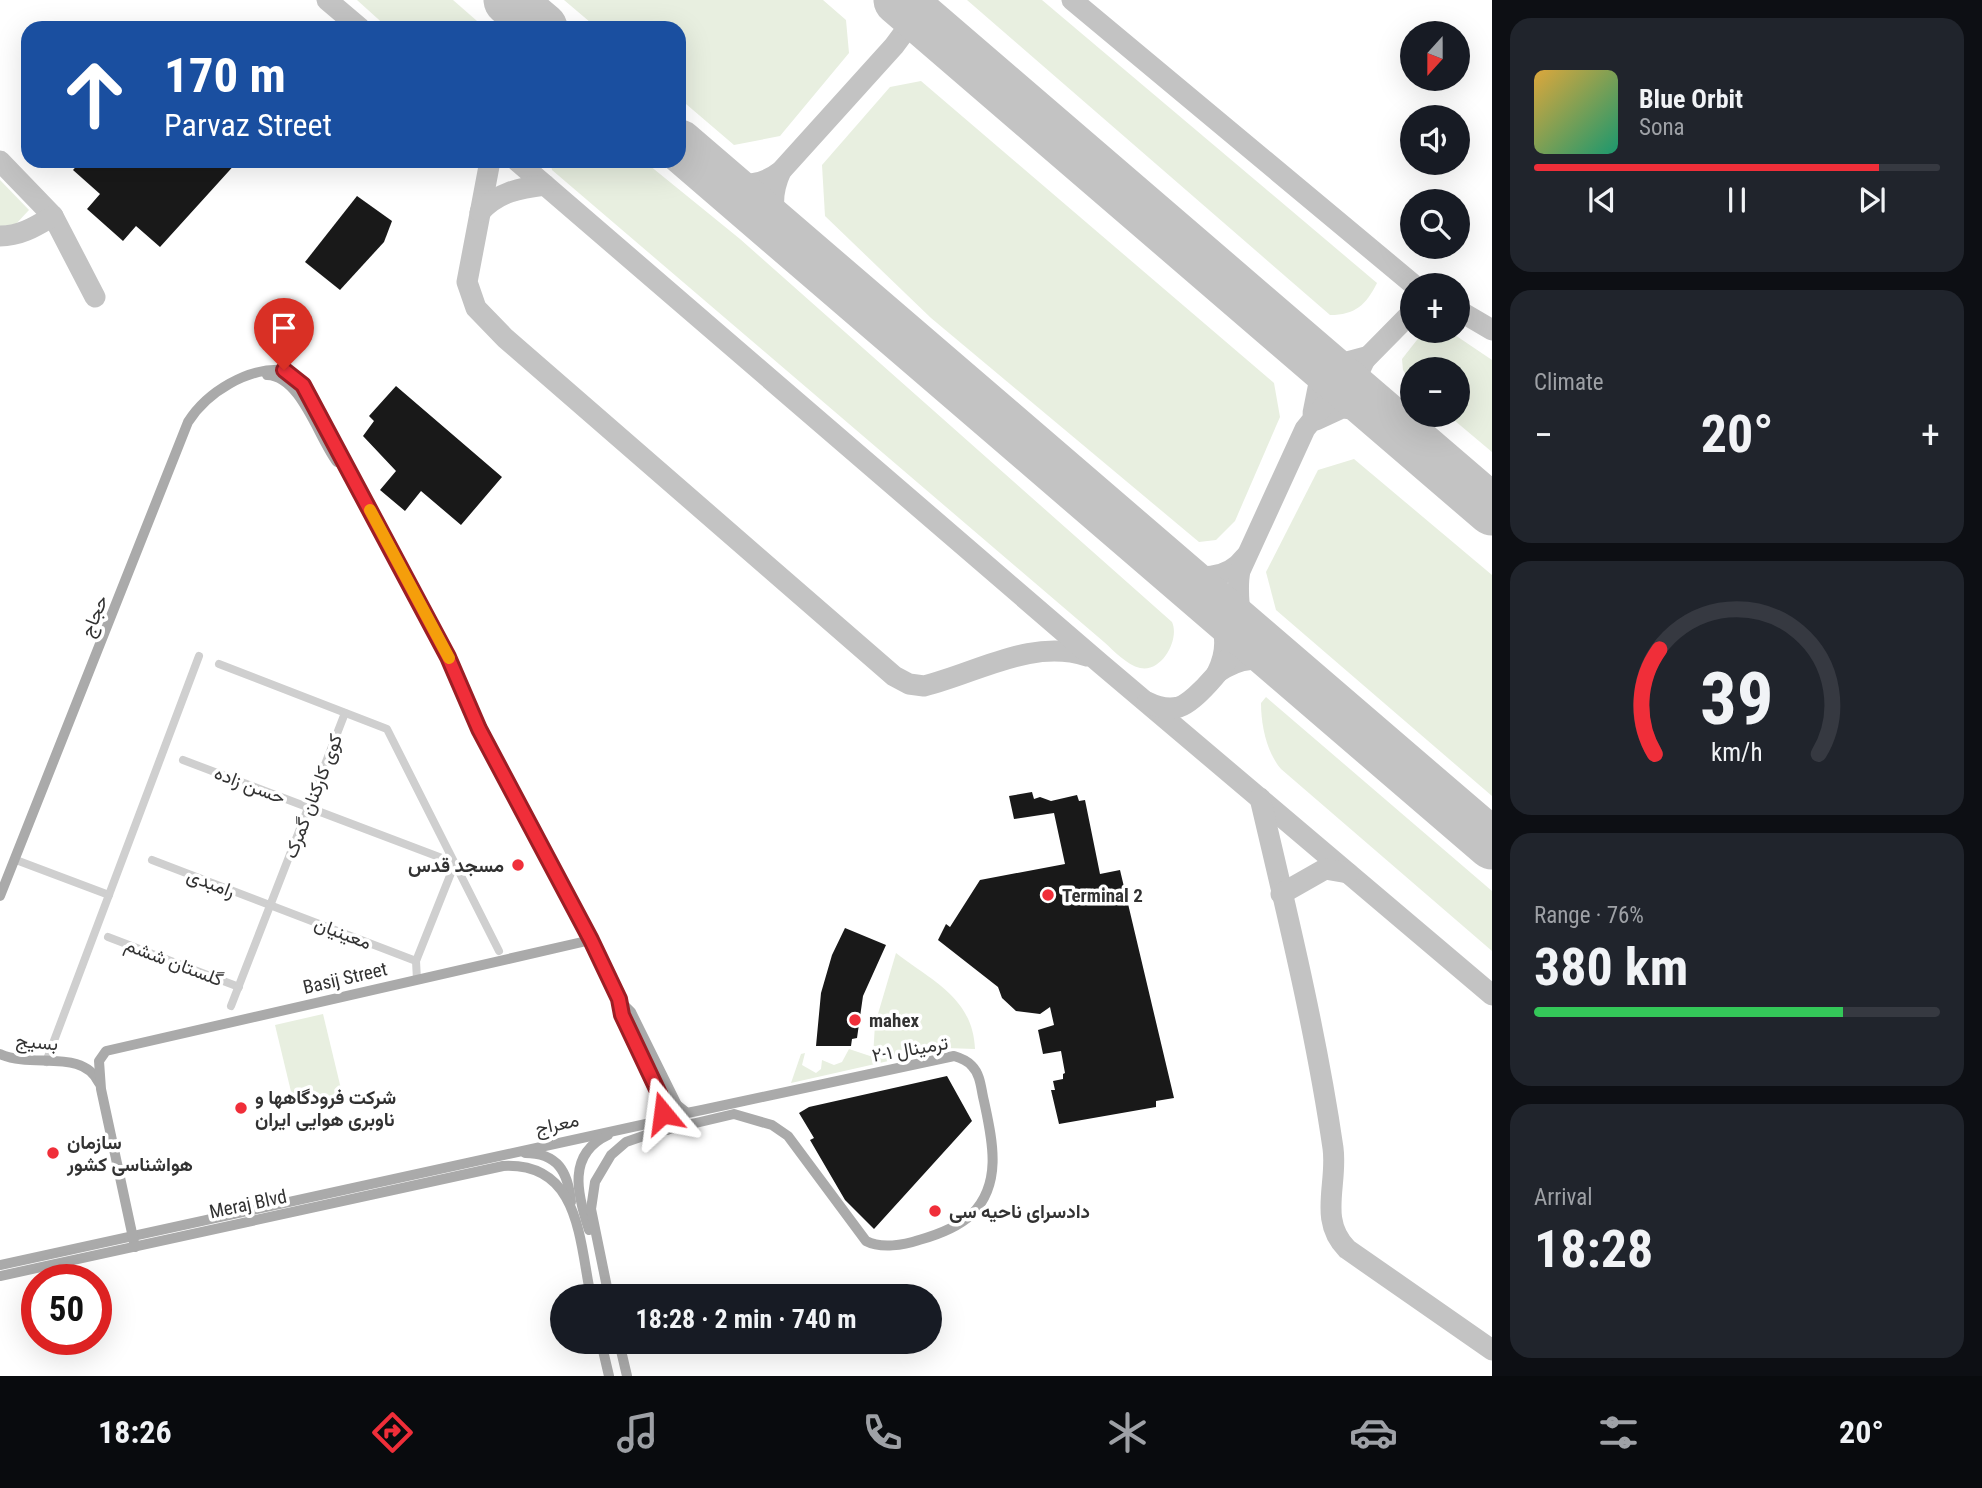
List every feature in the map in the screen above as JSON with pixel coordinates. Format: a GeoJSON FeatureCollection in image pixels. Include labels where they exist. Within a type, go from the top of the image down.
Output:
{"type":"FeatureCollection","features":[{"type":"Feature","properties":{"kind":"main road","name":"حجاج"},"geometry":{"type":"LineString","coordinates":[[1,896],[188,422],[212,395],[252,375],[277,369],[296,376],[448,657],[479,729],[591,940]]}},
{"type":"Feature","properties":{"kind":"main road","name":"Basij Street"},"geometry":{"type":"LineString","coordinates":[[102,1089],[99,1061],[106,1051],[591,940]]}},
{"type":"Feature","properties":{"kind":"main road"},"geometry":{"type":"LineString","coordinates":[[591,940],[619,999],[622,1015],[664,1104],[663,1113],[656,1121],[622,1129],[600,1139],[588,1150],[576,1171],[584,1216],[604,1276]]}},
{"type":"Feature","properties":{"kind":"main road"},"geometry":{"type":"LineString","coordinates":[[619,999],[631,1012],[677,1105],[687,1113],[732,1109]]}},
{"type":"Feature","properties":{"kind":"main road","name":"بسیج"},"geometry":{"type":"LineString","coordinates":[[0,1054],[26,1062],[79,1063],[96,1077],[102,1089]]}},
{"type":"Feature","properties":{"kind":"main road","name":"ترمینال ۱-۲"},"geometry":{"type":"LineString","coordinates":[[954,1056],[965,1059],[978,1073],[993,1146],[990,1179],[976,1208],[957,1224],[910,1243],[872,1244],[831,1197],[788,1136],[772,1125],[732,1109],[954,1056]]}},
{"type":"Feature","properties":{"kind":"main road"},"geometry":{"type":"LineString","coordinates":[[102,1089],[135,1247]]}},
{"type":"Feature","properties":{"kind":"main road"},"geometry":{"type":"LineString","coordinates":[[667,1130],[675,1121],[677,1105]]}},
{"type":"Feature","properties":{"kind":"main road"},"geometry":{"type":"LineString","coordinates":[[606,1284],[593,1224],[595,1182],[611,1154],[625,1142],[690,1125],[732,1109]]}},
{"type":"Feature","properties":{"kind":"main road"},"geometry":{"type":"LineString","coordinates":[[687,1113],[682,1120],[690,1125]]}},
{"type":"Feature","properties":{"kind":"main road","name":"معراج"},"geometry":{"type":"LineString","coordinates":[[502,1160],[622,1129]]}},
{"type":"Feature","properties":{"kind":"main road"},"geometry":{"type":"LineString","coordinates":[[502,1160],[529,1152],[548,1156],[562,1166],[568,1175],[588,1284]]}},
{"type":"Feature","properties":{"kind":"main road"},"geometry":{"type":"LineString","coordinates":[[502,1160],[545,1173],[558,1184],[572,1208]]}},
{"type":"Feature","properties":{"kind":"main road","name":"Meraj Blvd"},"geometry":{"type":"LineString","coordinates":[[1,1270],[132,1235],[502,1160]]}},
{"type":"Feature","properties":{"kind":"main road","name":"Meraj Blvd"},"geometry":{"type":"LineString","coordinates":[[1,1270],[135,1247],[502,1160]]}},
{"type":"Feature","properties":{"kind":"main road"},"geometry":{"type":"LineString","coordinates":[[604,1354],[609,1376]]}},
{"type":"Feature","properties":{"kind":"main road"},"geometry":{"type":"LineString","coordinates":[[622,1354],[627,1376]]}},
{"type":"Feature","properties":{"kind":"street"},"geometry":{"type":"LineString","coordinates":[[46,1062],[199,656]]}},
{"type":"Feature","properties":{"kind":"street","name":"کوی کارکنان گمرک"},"geometry":{"type":"LineString","coordinates":[[219,664],[345,713],[232,1006]]}},
{"type":"Feature","properties":{"kind":"street"},"geometry":{"type":"LineString","coordinates":[[345,713],[387,729],[499,951]]}},
{"type":"Feature","properties":{"kind":"street","name":"حسن زاده"},"geometry":{"type":"LineString","coordinates":[[183,760],[455,863]]}},
{"type":"Feature","properties":{"kind":"street"},"geometry":{"type":"LineString","coordinates":[[16,860],[109,895]]}},
{"type":"Feature","properties":{"kind":"street","name":"رامبدی"},"geometry":{"type":"LineString","coordinates":[[152,860],[271,905]]}},
{"type":"Feature","properties":{"kind":"street"},"geometry":{"type":"LineString","coordinates":[[417,980],[416,961],[455,863]]}},
{"type":"Feature","properties":{"kind":"street","name":"معینیان"},"geometry":{"type":"LineString","coordinates":[[271,905],[416,961]]}},
{"type":"Feature","properties":{"kind":"street","name":"گلستان ششم"},"geometry":{"type":"LineString","coordinates":[[108,937],[239,987]]}},
{"type":"Feature","properties":{"kind":"green space"},"geometry":{"type":"Polygon","coordinates":[[[357,0],[453,0],[477,21],[380,21],[357,0]]]}},
{"type":"Feature","properties":{"kind":"green space"},"geometry":{"type":"Polygon","coordinates":[[[564,0],[823,0],[846,20],[849,53],[780,136],[734,145],[686,104],[686,21],[589,21],[564,0]]]}},
{"type":"Feature","properties":{"kind":"green space"},"geometry":{"type":"Polygon","coordinates":[[[967,0],[1042,0],[1377,283],[1369,297],[1353,311],[1330,315],[967,0]]]}},
{"type":"Feature","properties":{"kind":"green space"},"geometry":{"type":"Polygon","coordinates":[[[921,81],[1274,383],[1280,417],[1235,521],[1216,540],[1199,542],[931,318],[825,216],[822,165],[890,87],[921,81]]]}},
{"type":"Feature","properties":{"kind":"green space"},"geometry":{"type":"Polygon","coordinates":[[[653,168],[740,239],[1172,622],[1174,629],[1171,645],[1162,660],[1148,668],[1140,668],[1121,657],[552,170],[653,168]]]}},
{"type":"Feature","properties":{"kind":"green space"},"geometry":{"type":"Polygon","coordinates":[[[0,180],[29,210],[15,225],[0,226],[0,180]]]}},
{"type":"Feature","properties":{"kind":"green space"},"geometry":{"type":"Polygon","coordinates":[[[1415,343],[1467,343],[1492,360],[1492,452],[1462,427],[1470,427],[1470,357],[1404,357],[1415,343]]]}},
{"type":"Feature","properties":{"kind":"green space"},"geometry":{"type":"Polygon","coordinates":[[[1354,459],[1492,575],[1492,796],[1276,610],[1266,572],[1318,470],[1354,459]]]}},
{"type":"Feature","properties":{"kind":"green space"},"geometry":{"type":"Polygon","coordinates":[[[1266,697],[1492,891],[1492,951],[1281,769],[1272,755],[1262,721],[1261,703],[1266,697]]]}},
{"type":"Feature","properties":{"kind":"green space"},"geometry":{"type":"Polygon","coordinates":[[[896,953],[936,982],[959,1004],[973,1031],[975,1049],[946,1048],[791,1083],[801,1054],[805,1053],[802,1065],[816,1073],[821,1069],[822,1060],[834,1065],[842,1062],[849,1049],[873,1057],[875,1024],[896,953]]]}},
{"type":"Feature","properties":{"kind":"green space"},"geometry":{"type":"Polygon","coordinates":[[[323,1014],[342,1093],[294,1104],[275,1025],[323,1014]]]}},
{"type":"Feature","properties":{"kind":"building"},"geometry":{"type":"Polygon","coordinates":[[[232,168],[160,247],[136,226],[123,241],[87,209],[100,194],[73,170],[232,168]]]}},
{"type":"Feature","properties":{"kind":"building"},"geometry":{"type":"Polygon","coordinates":[[[357,196],[392,221],[384,242],[340,290],[305,262],[357,196]]]}},
{"type":"Feature","properties":{"kind":"building"},"geometry":{"type":"Polygon","coordinates":[[[396,386],[502,477],[461,525],[421,491],[405,511],[380,490],[396,471],[363,436],[374,421],[369,416],[396,386]]]}},
{"type":"Feature","properties":{"kind":"building"},"geometry":{"type":"Polygon","coordinates":[[[1032,792],[1034,799],[1040,797],[1051,801],[1077,795],[1079,801],[1085,800],[1100,874],[1120,870],[1174,1098],[1156,1101],[1156,1107],[1059,1124],[1051,1090],[1055,1090],[1053,1081],[1063,1079],[1065,1073],[1061,1051],[1043,1054],[1038,1030],[1054,1025],[1050,1007],[1040,1014],[1016,1011],[1002,998],[998,987],[938,940],[946,924],[950,927],[980,880],[1065,864],[1054,813],[1014,819],[1009,796],[1032,792]]]}},
{"type":"Feature","properties":{"kind":"building"},"geometry":{"type":"Polygon","coordinates":[[[845,928],[886,945],[863,996],[857,1038],[852,1039],[851,1046],[816,1046],[821,993],[832,955],[845,928]]]}},
{"type":"Feature","properties":{"kind":"building"},"geometry":{"type":"Polygon","coordinates":[[[947,1076],[972,1121],[874,1229],[845,1200],[810,1140],[814,1138],[799,1113],[809,1107],[947,1076]]]}},
{"type":"Feature","properties":{"kind":"taxiway"},"geometry":{"type":"LineString","coordinates":[[327,0],[352,21]]}},
{"type":"Feature","properties":{"kind":"taxiway"},"geometry":{"type":"LineString","coordinates":[[721,180],[752,184],[767,180],[781,171],[894,46],[917,15],[923,0]]}},
{"type":"Feature","properties":{"kind":"taxiway"},"geometry":{"type":"LineString","coordinates":[[1072,0],[1400,273]]}},
{"type":"Feature","properties":{"kind":"taxiway"},"geometry":{"type":"LineString","coordinates":[[0,161],[53,216],[95,297]]}},
{"type":"Feature","properties":{"kind":"taxiway"},"geometry":{"type":"LineString","coordinates":[[489,168],[467,282],[476,308],[505,338],[894,676],[909,684],[924,686],[1025,654],[1046,651],[1087,656]]}},
{"type":"Feature","properties":{"kind":"taxiway"},"geometry":{"type":"LineString","coordinates":[[525,168],[1101,664],[1492,995]]}},
{"type":"Feature","properties":{"kind":"taxiway"},"geometry":{"type":"LineString","coordinates":[[781,171],[775,187],[774,202],[782,233]]}},
{"type":"Feature","properties":{"kind":"taxiway"},"geometry":{"type":"LineString","coordinates":[[480,212],[494,200],[510,192],[545,185]]}},
{"type":"Feature","properties":{"kind":"taxiway"},"geometry":{"type":"LineString","coordinates":[[0,236],[22,232],[53,216]]}},
{"type":"Feature","properties":{"kind":"taxiway"},"geometry":{"type":"LineString","coordinates":[[1470,317],[1492,330]]}},
{"type":"Feature","properties":{"kind":"taxiway"},"geometry":{"type":"LineString","coordinates":[[1147,702],[1158,707],[1179,707],[1205,687],[1223,666],[1239,637],[1240,571],[1305,429],[1343,382],[1400,324]]}},
{"type":"Feature","properties":{"kind":"taxiway"},"geometry":{"type":"LineString","coordinates":[[1311,354],[1319,383],[1313,413]]}},
{"type":"Feature","properties":{"kind":"taxiway"},"geometry":{"type":"LineString","coordinates":[[1311,354],[1340,364],[1366,357],[1358,374],[1363,400]]}},
{"type":"Feature","properties":{"kind":"taxiway"},"geometry":{"type":"LineString","coordinates":[[1316,420],[1342,408],[1377,411]]}},
{"type":"Feature","properties":{"kind":"taxiway"},"geometry":{"type":"LineString","coordinates":[[1172,569],[1191,575],[1211,576],[1230,571],[1245,557]]}},
{"type":"Feature","properties":{"kind":"taxiway"},"geometry":{"type":"LineString","coordinates":[[1209,601],[1219,619],[1224,636],[1224,654],[1217,673],[1234,664],[1250,660],[1267,661],[1286,668]]}},
{"type":"Feature","properties":{"kind":"taxiway"},"geometry":{"type":"LineString","coordinates":[[1260,798],[1300,972],[1326,1104],[1334,1161],[1331,1214],[1338,1238],[1347,1249],[1492,1350]]}},
{"type":"Feature","properties":{"kind":"taxiway"},"geometry":{"type":"LineString","coordinates":[[1281,894],[1325,869],[1348,873]]}},
{"type":"Feature","properties":{"kind":"runway"},"geometry":{"type":"LineString","coordinates":[[509,0],[534,21]]}},
{"type":"Feature","properties":{"kind":"runway"},"geometry":{"type":"LineString","coordinates":[[899,0],[1492,510]]}},
{"type":"Feature","properties":{"kind":"runway"},"geometry":{"type":"LineString","coordinates":[[686,151],[1492,844]]}},
{"type":"Feature","properties":{"kind":"slow traffic"},"geometry":{"type":"LineString","coordinates":[[370,510],[449,658]]}},
{"type":"Feature","properties":{"kind":"place","name":"مسجد قدس"},"geometry":{"type":"Point","coordinates":[518,865]}},
{"type":"Feature","properties":{"kind":"place","name":"Terminal 2"},"geometry":{"type":"Point","coordinates":[1048,895]}},
{"type":"Feature","properties":{"kind":"place","name":"mahex"},"geometry":{"type":"Point","coordinates":[855,1020]}},
{"type":"Feature","properties":{"kind":"place","name":"شرکت فرودگاهها و ناوبری هوایی ایران"},"geometry":{"type":"Point","coordinates":[241,1108]}},
{"type":"Feature","properties":{"kind":"place","name":"سازمان هواشناسی کشور"},"geometry":{"type":"Point","coordinates":[53,1153]}},
{"type":"Feature","properties":{"kind":"place","name":"دادسرای ناحیه سی"},"geometry":{"type":"Point","coordinates":[935,1211]}},
{"type":"Feature","properties":{"kind":"route"},"geometry":{"type":"LineString","coordinates":[[284,370],[296,376],[303,385],[448,657],[479,729],[591,940],[619,999],[622,1015],[664,1104],[663,1113]]}}]}
